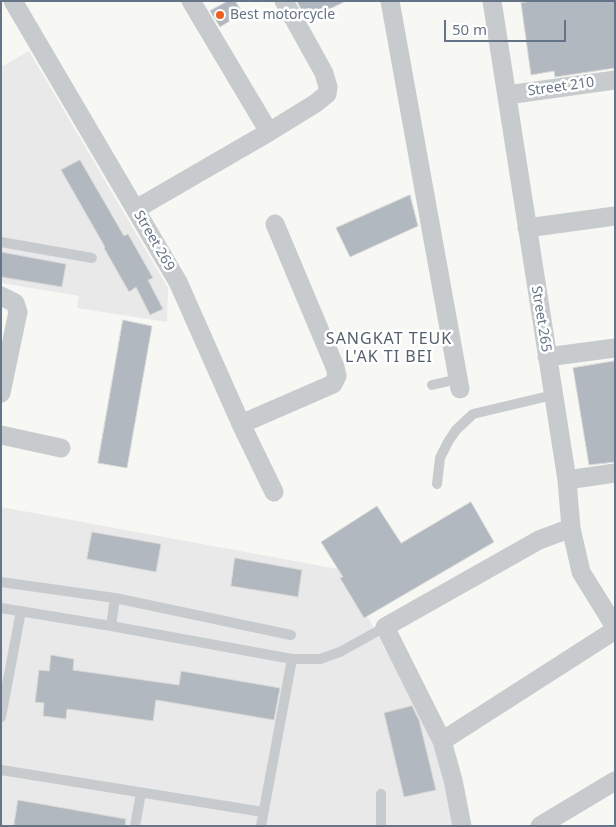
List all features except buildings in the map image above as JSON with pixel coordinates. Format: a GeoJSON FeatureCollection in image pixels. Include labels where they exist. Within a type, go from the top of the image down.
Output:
{"type":"FeatureCollection","features":[{"type":"Feature","properties":{"kind":"street","name":"Street 269"},"geometry":{"type":"LineString","coordinates":[[13,1],[178,282],[240,424],[274,492]]}},
{"type":"Feature","properties":{"kind":"street"},"geometry":{"type":"LineString","coordinates":[[191,1],[269,132]]}},
{"type":"Feature","properties":{"kind":"street"},"geometry":{"type":"LineString","coordinates":[[136,209],[269,132],[327,94],[328,87],[324,73],[284,1]]}},
{"type":"Feature","properties":{"kind":"street"},"geometry":{"type":"LineString","coordinates":[[390,1],[459,384]]}},
{"type":"Feature","properties":{"kind":"street","name":"Street 265"},"geometry":{"type":"LineString","coordinates":[[492,1],[566,480],[570,528],[581,572],[615,628]]}},
{"type":"Feature","properties":{"kind":"street","name":"Street 210"},"geometry":{"type":"LineString","coordinates":[[506,95],[615,80]]}},
{"type":"Feature","properties":{"kind":"street"},"geometry":{"type":"LineString","coordinates":[[527,228],[615,216]]}},
{"type":"Feature","properties":{"kind":"street"},"geometry":{"type":"LineString","coordinates":[[240,424],[333,384],[337,376],[335,367],[275,224]]}},
{"type":"Feature","properties":{"kind":"street"},"geometry":{"type":"LineString","coordinates":[[1,296],[15,303],[18,312],[1,393]]}},
{"type":"Feature","properties":{"kind":"street"},"geometry":{"type":"LineString","coordinates":[[547,357],[615,348]]}},
{"type":"Feature","properties":{"kind":"street"},"geometry":{"type":"LineString","coordinates":[[1,436],[61,448]]}},
{"type":"Feature","properties":{"kind":"street"},"geometry":{"type":"LineString","coordinates":[[566,480],[615,473]]}},
{"type":"Feature","properties":{"kind":"street"},"geometry":{"type":"LineString","coordinates":[[462,826],[453,780],[442,741],[385,627],[539,540],[570,528]]}},
{"type":"Feature","properties":{"kind":"street"},"geometry":{"type":"LineString","coordinates":[[442,741],[615,628]]}},
{"type":"Feature","properties":{"kind":"street"},"geometry":{"type":"LineString","coordinates":[[540,826],[615,781]]}},
{"type":"Feature","properties":{"kind":"lane"},"geometry":{"type":"LineString","coordinates":[[1,242],[92,258]]}},
{"type":"Feature","properties":{"kind":"lane"},"geometry":{"type":"LineString","coordinates":[[432,385],[459,384]]}},
{"type":"Feature","properties":{"kind":"lane"},"geometry":{"type":"LineString","coordinates":[[437,484],[440,458],[448,442],[456,430],[473,414],[553,395]]}},
{"type":"Feature","properties":{"kind":"lane"},"geometry":{"type":"LineString","coordinates":[[1,582],[115,598],[291,635]]}},
{"type":"Feature","properties":{"kind":"lane"},"geometry":{"type":"LineString","coordinates":[[111,626],[115,598]]}},
{"type":"Feature","properties":{"kind":"lane"},"geometry":{"type":"LineString","coordinates":[[1,608],[111,626],[292,660],[320,659],[340,652],[385,627]]}},
{"type":"Feature","properties":{"kind":"lane"},"geometry":{"type":"LineString","coordinates":[[1,717],[21,611]]}},
{"type":"Feature","properties":{"kind":"lane"},"geometry":{"type":"LineString","coordinates":[[261,826],[292,660]]}},
{"type":"Feature","properties":{"kind":"lane"},"geometry":{"type":"LineString","coordinates":[[1,770],[263,812]]}},
{"type":"Feature","properties":{"kind":"lane"},"geometry":{"type":"LineString","coordinates":[[135,826],[141,792]]}},
{"type":"Feature","properties":{"kind":"lane"},"geometry":{"type":"LineString","coordinates":[[381,794],[382,826]]}},
{"type":"Feature","properties":{"kind":"shaded area"},"geometry":{"type":"Polygon","coordinates":[[[29,51],[168,288],[167,322],[77,308],[79,296],[1,283],[1,67],[29,51]]]}},
{"type":"Feature","properties":{"kind":"shaded area"},"geometry":{"type":"Polygon","coordinates":[[[1,507],[343,570],[448,768],[454,826],[1,826],[1,507]]]}},
{"type":"Feature","properties":{"kind":"place","name":"Best motorcycle"},"geometry":{"type":"Point","coordinates":[220,15]}},
{"type":"Feature","properties":{"kind":"district","name":"SANGKAT TEUK L'AK TI BEI"},"geometry":{"type":"Point","coordinates":[389,348]}}]}
